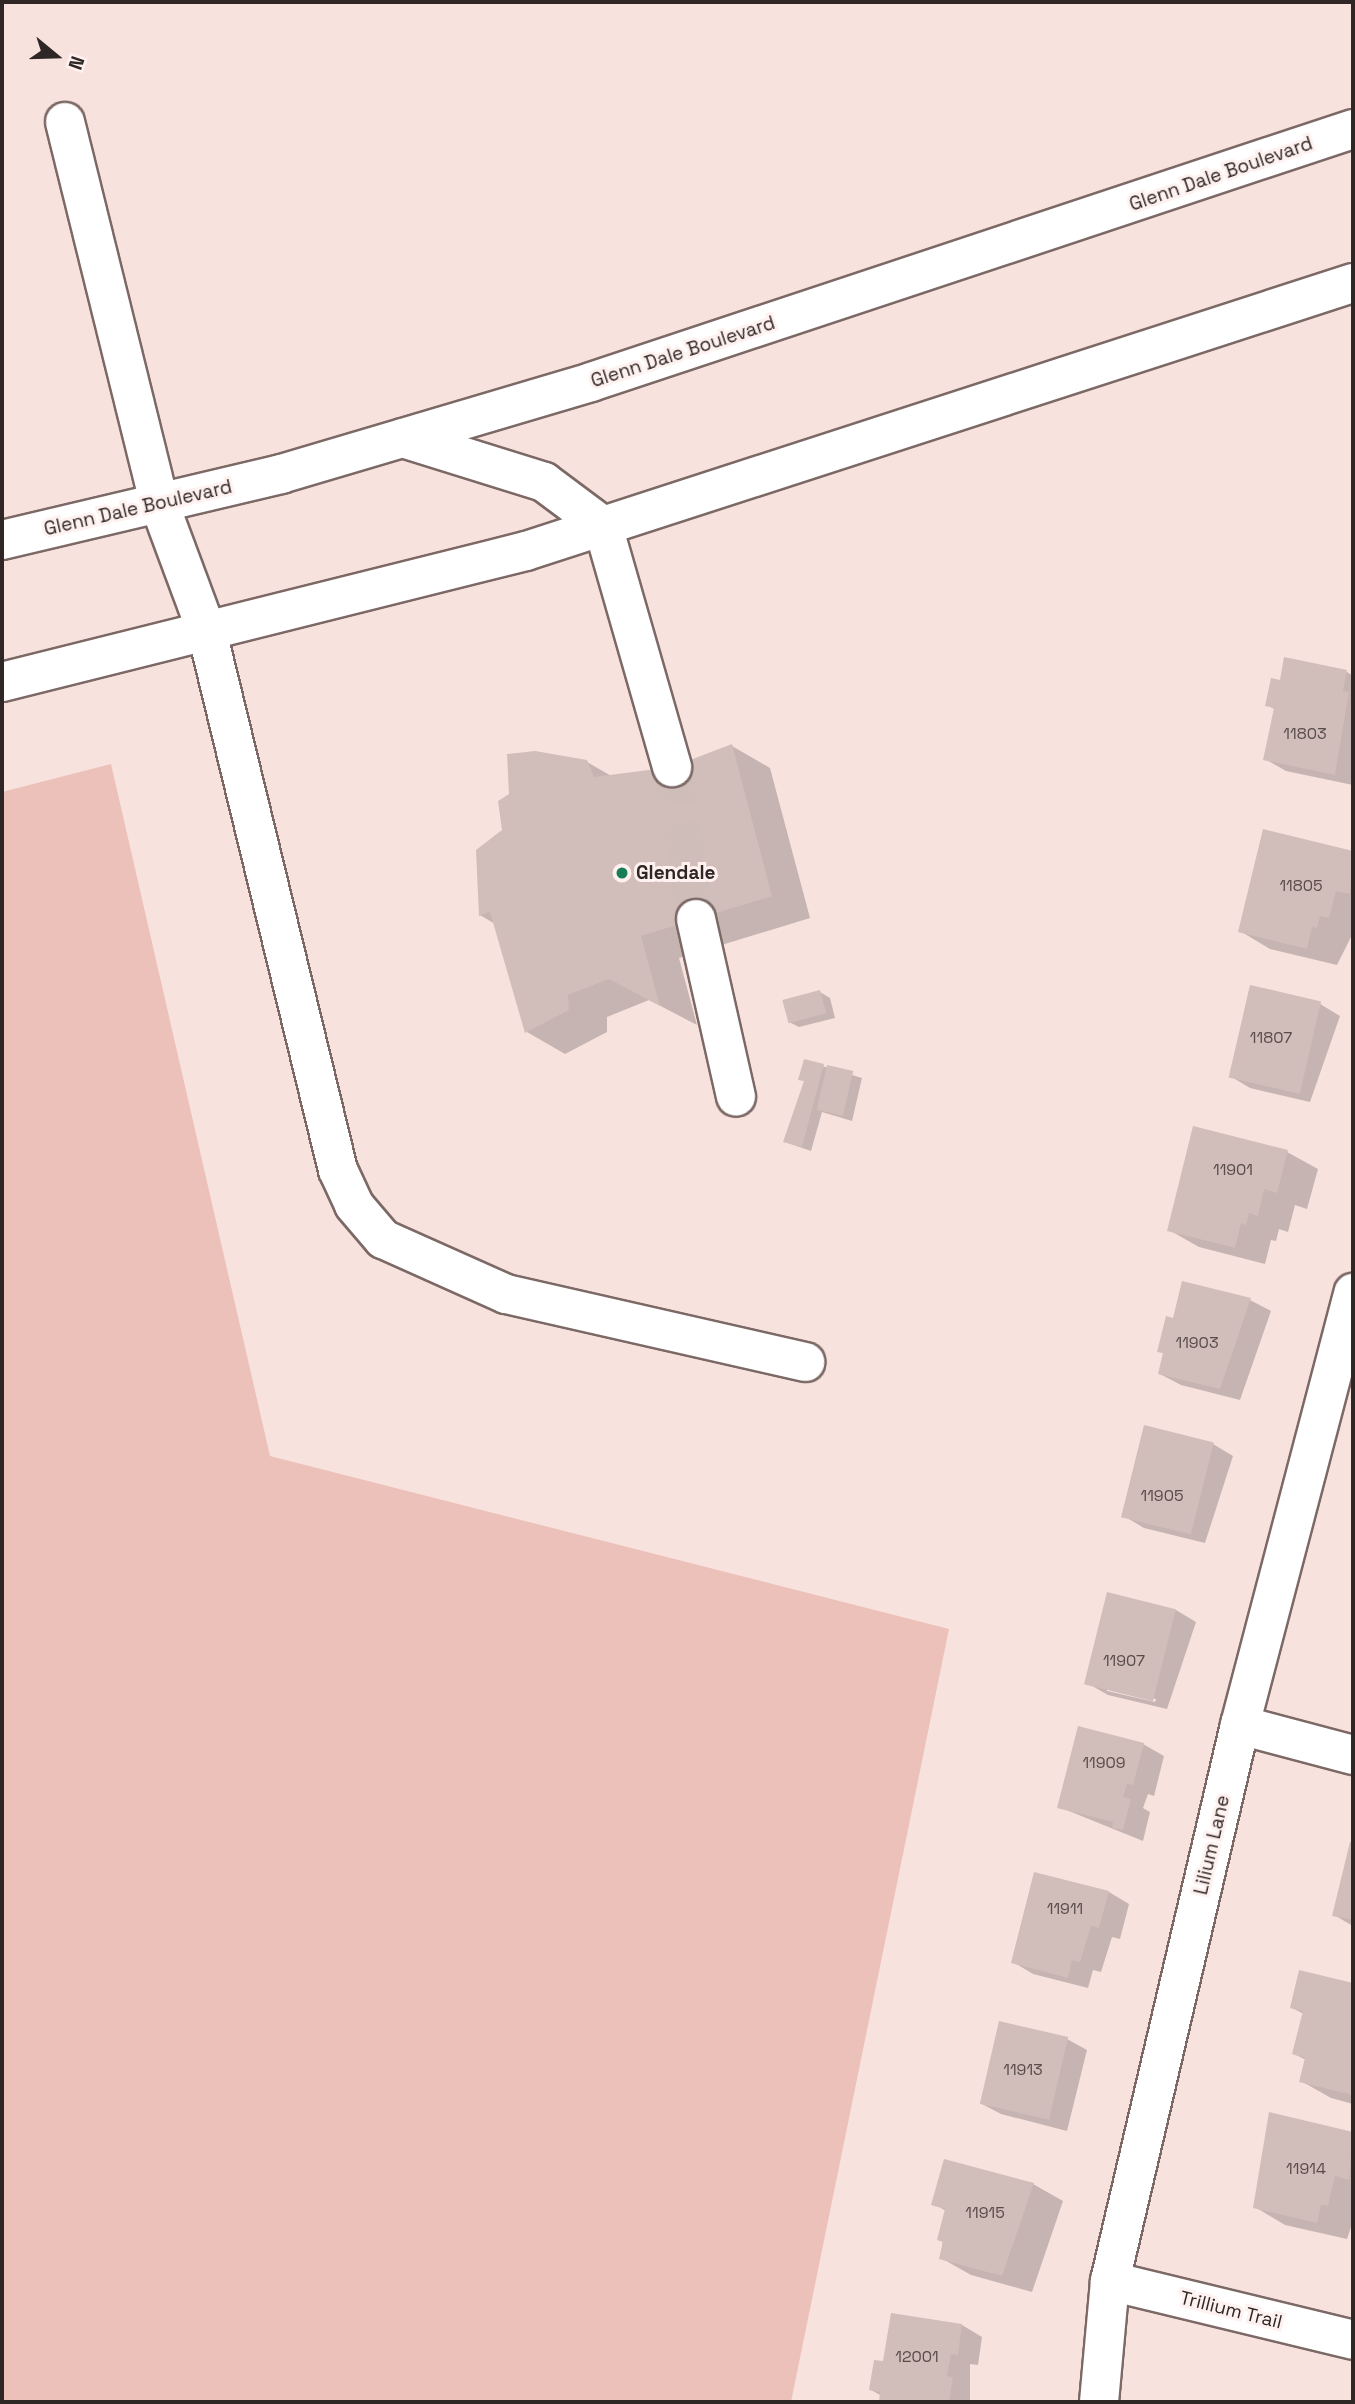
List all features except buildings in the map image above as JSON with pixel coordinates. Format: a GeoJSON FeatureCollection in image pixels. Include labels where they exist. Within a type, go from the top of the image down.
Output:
{"type":"FeatureCollection","features":[{"type":"Feature","properties":{"kind":"street"},"geometry":{"type":"LineString","coordinates":[[65,121],[159,503],[207,632],[334,1157],[354,1205],[383,1239],[506,1294],[804,1362]]}},
{"type":"Feature","properties":{"kind":"street","name":"Glenn Dale Boulevard"},"geometry":{"type":"LineString","coordinates":[[2,540],[159,503],[403,438],[907,280],[1353,129]]}},
{"type":"Feature","properties":{"kind":"street"},"geometry":{"type":"LineString","coordinates":[[2,682],[526,551],[1353,284]]}},
{"type":"Feature","properties":{"kind":"street"},"geometry":{"type":"LineString","coordinates":[[403,438],[544,482],[603,526],[672,768]]}},
{"type":"Feature","properties":{"kind":"street"},"geometry":{"type":"LineString","coordinates":[[696,919],[736,1097]]}},
{"type":"Feature","properties":{"kind":"street","name":"Lilium Lane"},"geometry":{"type":"LineString","coordinates":[[1099,2402],[1110,2281],[1240,1725],[1353,1293]]}},
{"type":"Feature","properties":{"kind":"street"},"geometry":{"type":"LineString","coordinates":[[1240,1725],[1353,1755]]}},
{"type":"Feature","properties":{"kind":"street","name":"Trillium Trail"},"geometry":{"type":"LineString","coordinates":[[1110,2281],[1353,2340]]}},
{"type":"Feature","properties":{"kind":"shaded area"},"geometry":{"type":"Polygon","coordinates":[[[111,764],[270,1456],[949,1629],[791,2402],[2,2402],[2,792],[111,764]]]}},
{"type":"Feature","properties":{"kind":"tunnel"},"geometry":{"type":"LineString","coordinates":[[672,767],[696,919]]}},
{"type":"Feature","properties":{"kind":"place","name":"Glendale"},"geometry":{"type":"Point","coordinates":[622,873]}}]}
